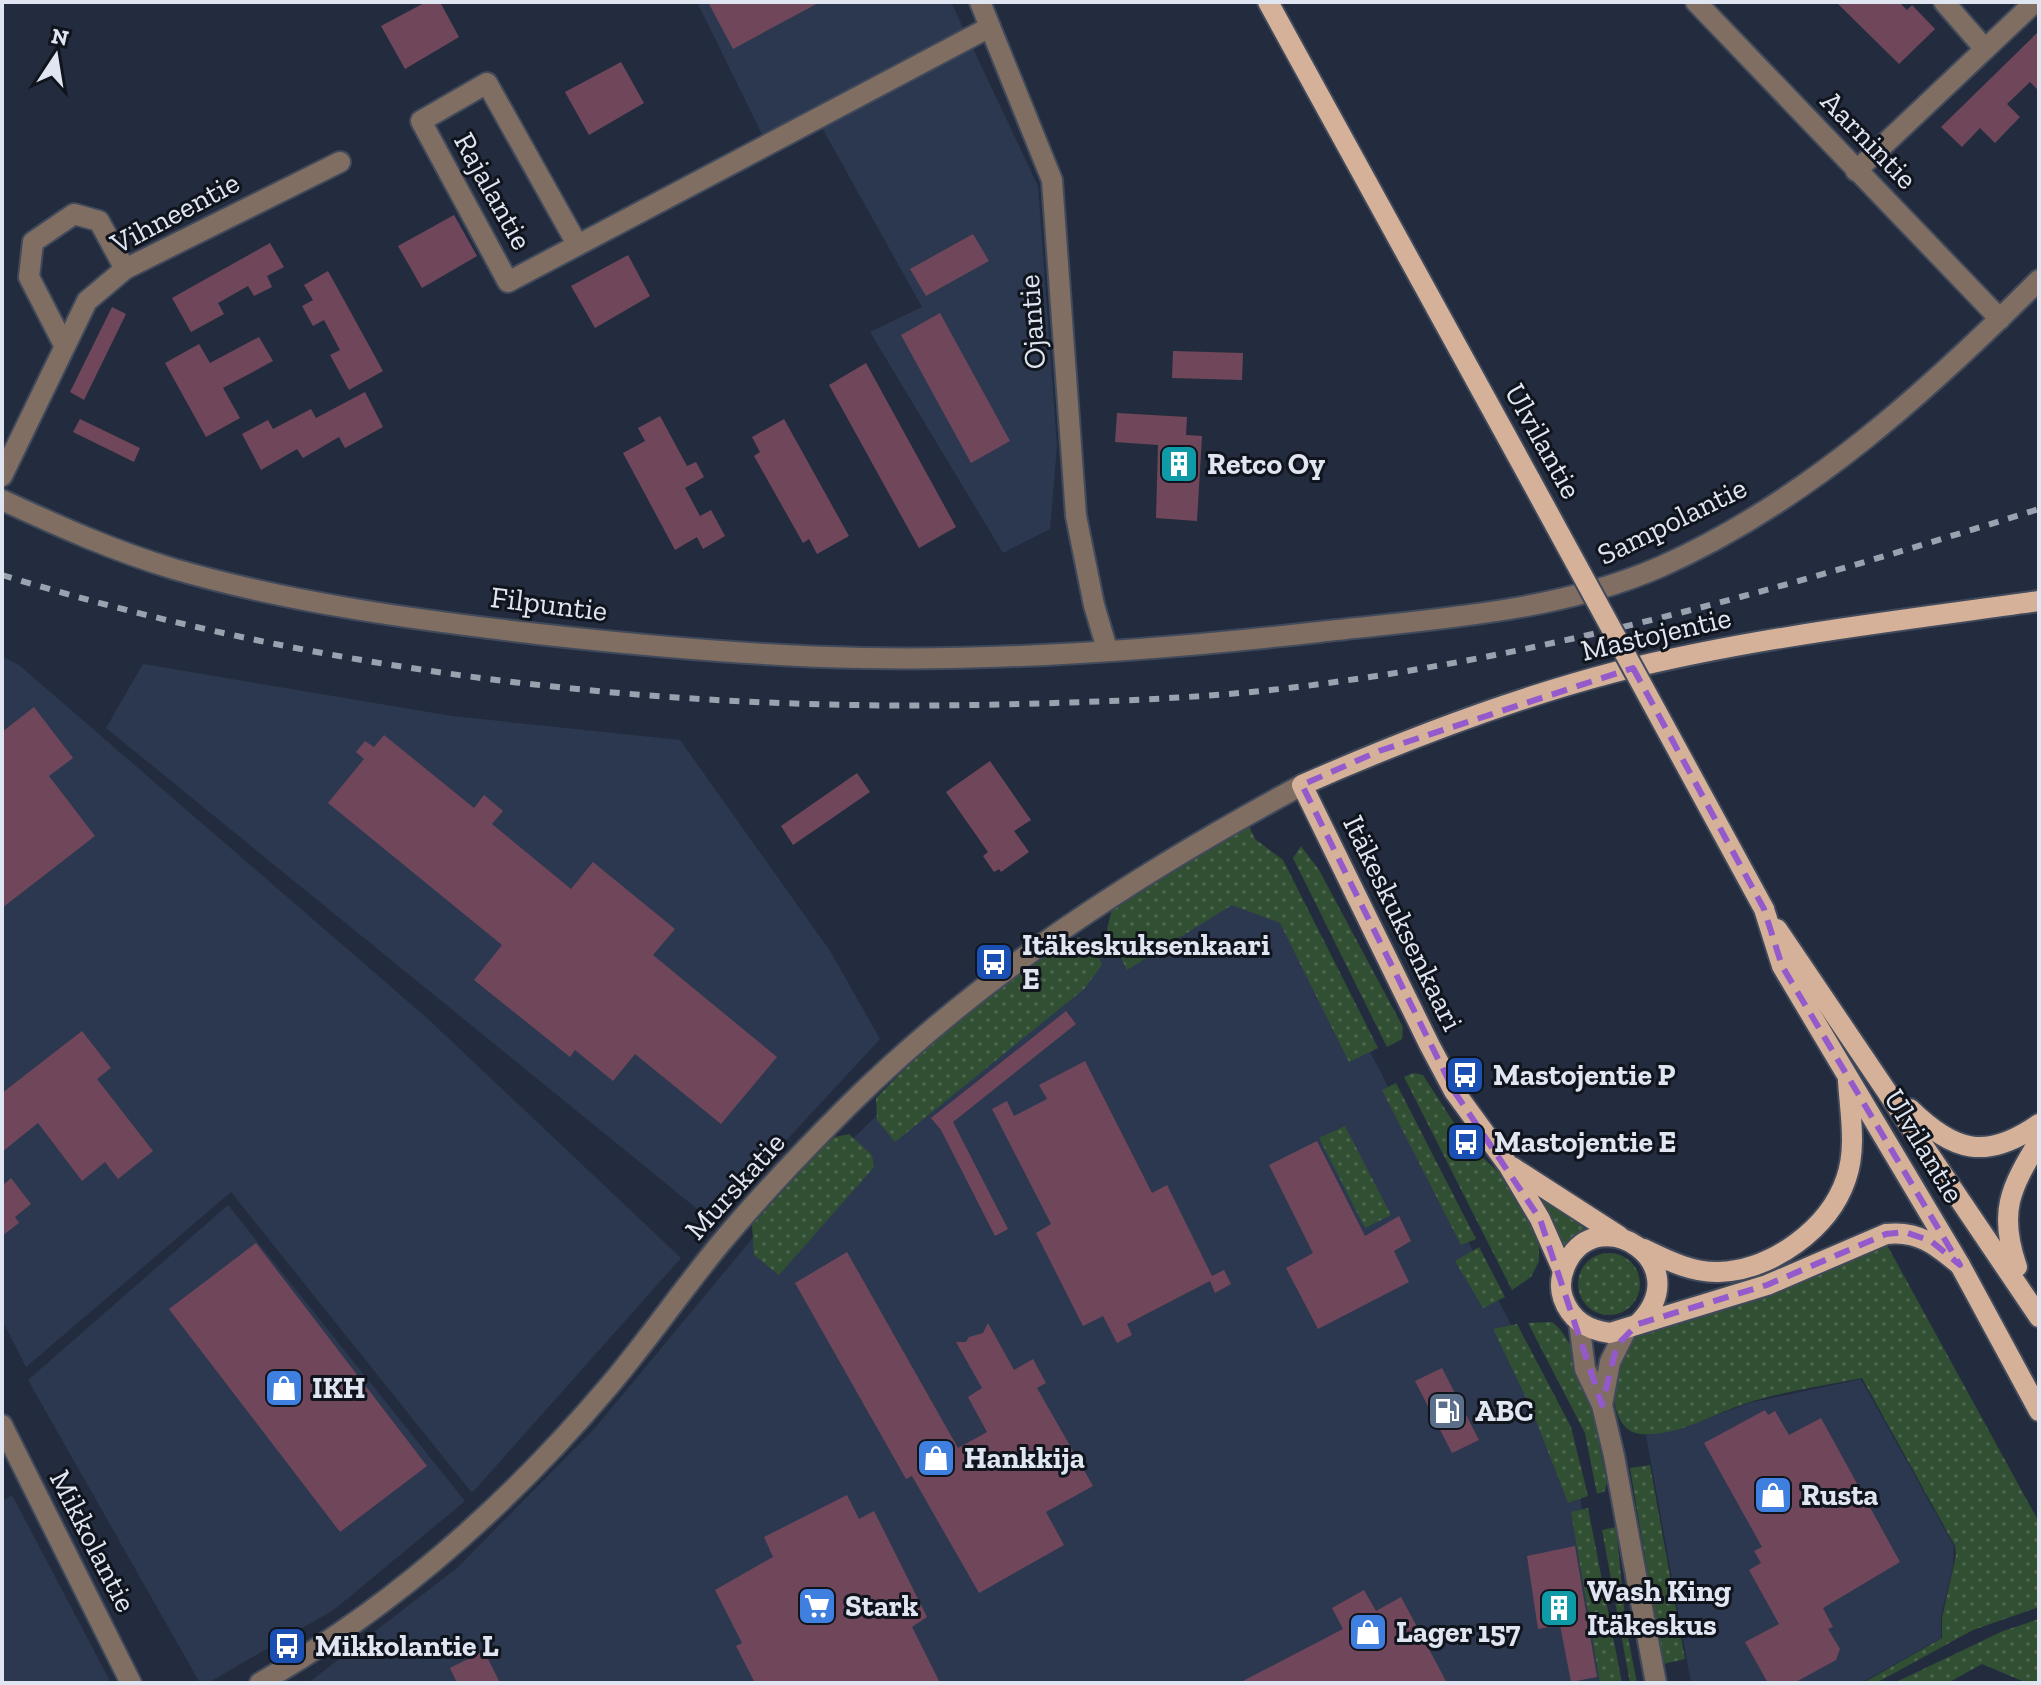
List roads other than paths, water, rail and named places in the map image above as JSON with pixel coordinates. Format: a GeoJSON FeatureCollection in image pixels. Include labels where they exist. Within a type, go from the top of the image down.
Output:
{"type":"FeatureCollection","features":[{"type":"Feature","properties":{"kind":"main road","name":"Ulvilantie"},"geometry":{"type":"LineString","coordinates":[[1268,2],[1764,909],[2024,1290],[2039,1317]]}},
{"type":"Feature","properties":{"kind":"main road","name":"Mastojentie"},"geometry":{"type":"LineString","coordinates":[[1302,785],[1458,721],[1615,672],[1783,637],[2039,601]]}},
{"type":"Feature","properties":{"kind":"main road","name":"Itäkeskuksenkaari"},"geometry":{"type":"LineString","coordinates":[[1302,785],[1400,990],[1448,1080],[1508,1165],[1540,1219],[1563,1271]]}},
{"type":"Feature","properties":{"kind":"main road","name":"Ulvilantie"},"geometry":{"type":"LineString","coordinates":[[1764,909],[1782,966],[1960,1265],[2039,1411]]}},
{"type":"Feature","properties":{"kind":"main road"},"geometry":{"type":"LineString","coordinates":[[1877,1076],[1936,1135],[1957,1146],[1980,1148],[2011,1141],[2039,1124]]}},
{"type":"Feature","properties":{"kind":"main road"},"geometry":{"type":"LineString","coordinates":[[1848,1077],[1853,1149],[1846,1180],[1819,1225],[1766,1260],[1719,1272],[1671,1262],[1621,1237],[1603,1237],[1585,1242],[1571,1255],[1563,1271],[1561,1292],[1566,1306],[1579,1322],[1594,1330],[1632,1327],[1767,1285],[1886,1234],[1905,1232],[1931,1241],[1960,1265]]}},
{"type":"Feature","properties":{"kind":"main road"},"geometry":{"type":"LineString","coordinates":[[2024,1290],[2006,1234],[2008,1207],[2015,1183],[2039,1141]]}},
{"type":"Feature","properties":{"kind":"main road","name":"Itäkeskuksenkaari"},"geometry":{"type":"LineString","coordinates":[[1508,1165],[1621,1237]]}},
{"type":"Feature","properties":{"kind":"main road"},"geometry":{"type":"LineString","coordinates":[[1632,1327],[1655,1301],[1658,1286],[1656,1271],[1640,1247]]}},
{"type":"Feature","properties":{"kind":"street","name":"Ojantie"},"geometry":{"type":"LineString","coordinates":[[980,2],[1052,180],[1076,516],[1094,605],[1107,649]]}},
{"type":"Feature","properties":{"kind":"street","name":"Aarnintie"},"geometry":{"type":"LineString","coordinates":[[1696,2],[2000,319]]}},
{"type":"Feature","properties":{"kind":"street"},"geometry":{"type":"LineString","coordinates":[[1944,2],[1985,49]]}},
{"type":"Feature","properties":{"kind":"street"},"geometry":{"type":"LineString","coordinates":[[1856,171],[2035,2]]}},
{"type":"Feature","properties":{"kind":"street","name":"Rajalantie"},"geometry":{"type":"LineString","coordinates":[[577,244],[487,83],[421,121],[508,282],[990,27]]}},
{"type":"Feature","properties":{"kind":"street","name":"Vihneentie"},"geometry":{"type":"LineString","coordinates":[[2,476],[87,301],[125,269],[340,162]]}},
{"type":"Feature","properties":{"kind":"street"},"geometry":{"type":"LineString","coordinates":[[64,345],[29,277],[33,242],[74,214],[99,221],[125,269]]}},
{"type":"Feature","properties":{"kind":"street","name":"Sampolantie"},"geometry":{"type":"LineString","coordinates":[[1107,649],[1203,645],[1399,623],[1493,610],[1612,585],[1726,535],[1860,443],[2000,319],[2039,280]]}},
{"type":"Feature","properties":{"kind":"street","name":"Filpuntie"},"geometry":{"type":"LineString","coordinates":[[2,500],[80,536],[175,569],[284,594],[498,629],[715,651],[863,658],[986,657],[1107,649]]}},
{"type":"Feature","properties":{"kind":"street","name":"Murskatie"},"geometry":{"type":"LineString","coordinates":[[260,1683],[307,1656],[441,1557],[509,1494],[609,1386],[722,1241],[848,1106],[947,1018],[1090,912],[1248,814],[1302,785]]}},
{"type":"Feature","properties":{"kind":"street"},"geometry":{"type":"LineString","coordinates":[[1579,1322],[1585,1369],[1602,1405],[1656,1683]]}},
{"type":"Feature","properties":{"kind":"street"},"geometry":{"type":"LineString","coordinates":[[1602,1405],[1610,1362],[1632,1327]]}},
{"type":"Feature","properties":{"kind":"street","name":"Mikkolantie"},"geometry":{"type":"LineString","coordinates":[[2,1425],[131,1683]]}},
{"type":"Feature","properties":{"kind":"railway"},"geometry":{"type":"LineString","coordinates":[[2,575],[126,610],[252,639],[378,663],[506,681],[634,694],[762,702],[891,705],[1060,703],[1262,691],[1431,667],[1519,650],[1607,631],[1781,586],[2039,509]]}},
{"type":"Feature","properties":{"kind":"place","name":"Retco Oy"},"geometry":{"type":"Point","coordinates":[1179,464]}},
{"type":"Feature","properties":{"kind":"place","name":"Itäkeskuksenkaari E"},"geometry":{"type":"Point","coordinates":[994,962]}},
{"type":"Feature","properties":{"kind":"place","name":"Mastojentie P"},"geometry":{"type":"Point","coordinates":[1465,1075]}},
{"type":"Feature","properties":{"kind":"place","name":"Mastojentie E"},"geometry":{"type":"Point","coordinates":[1466,1142]}},
{"type":"Feature","properties":{"kind":"place","name":"IKH"},"geometry":{"type":"Point","coordinates":[284,1388]}},
{"type":"Feature","properties":{"kind":"place","name":"ABC"},"geometry":{"type":"Point","coordinates":[1447,1411]}},
{"type":"Feature","properties":{"kind":"place","name":"Hankkija"},"geometry":{"type":"Point","coordinates":[936,1458]}},
{"type":"Feature","properties":{"kind":"place","name":"Rusta"},"geometry":{"type":"Point","coordinates":[1773,1495]}},
{"type":"Feature","properties":{"kind":"place","name":"Stark"},"geometry":{"type":"Point","coordinates":[817,1606]}},
{"type":"Feature","properties":{"kind":"place","name":"Wash King Itäkeskus"},"geometry":{"type":"Point","coordinates":[1559,1608]}},
{"type":"Feature","properties":{"kind":"place","name":"Lager 157"},"geometry":{"type":"Point","coordinates":[1368,1632]}},
{"type":"Feature","properties":{"kind":"place","name":"Mikkolantie L"},"geometry":{"type":"Point","coordinates":[287,1646]}}]}
